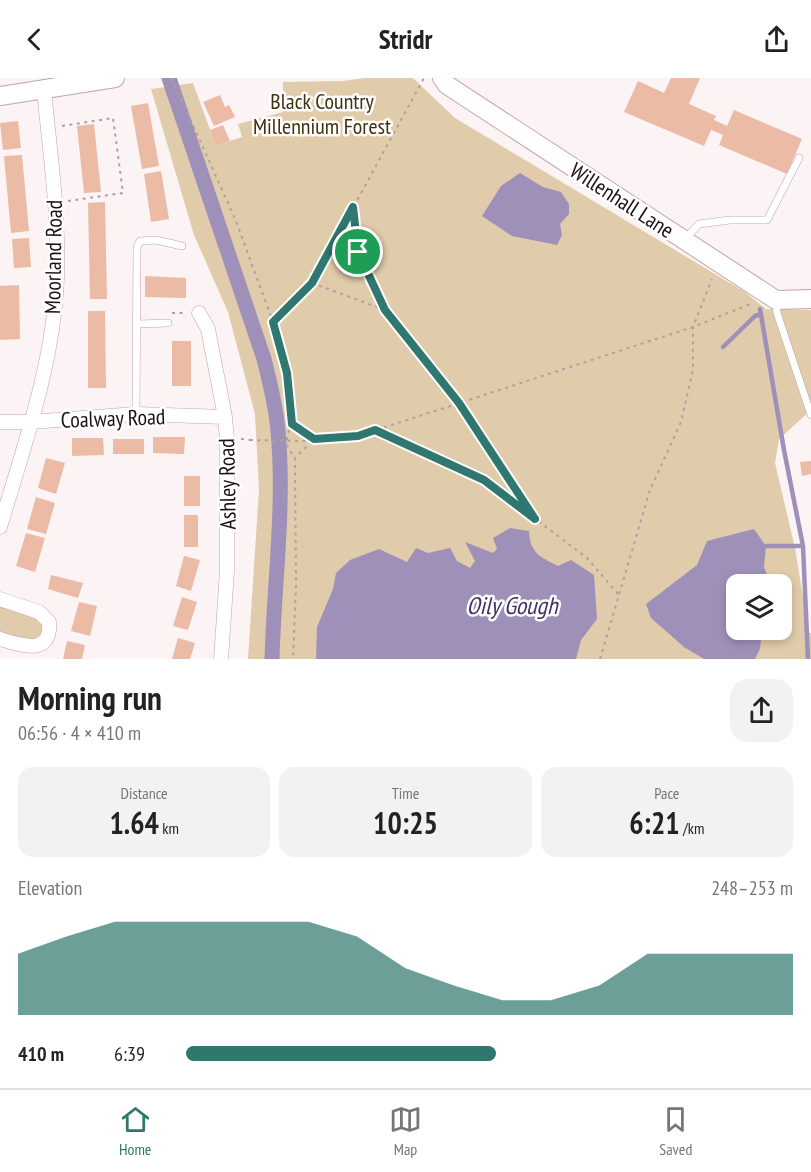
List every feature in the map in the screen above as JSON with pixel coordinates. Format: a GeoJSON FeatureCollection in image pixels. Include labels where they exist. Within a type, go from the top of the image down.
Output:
{"type":"FeatureCollection","features":[{"type":"Feature","properties":{"kind":"street"},"geometry":{"type":"LineString","coordinates":[[0,96],[115,78]]}},
{"type":"Feature","properties":{"kind":"street","name":"Willenhall Lane"},"geometry":{"type":"LineString","coordinates":[[442,78],[447,85],[773,298]]}},
{"type":"Feature","properties":{"kind":"street","name":"Moorland Road"},"geometry":{"type":"LineString","coordinates":[[0,527],[31,422],[51,337],[57,278],[55,203],[44,90]]}},
{"type":"Feature","properties":{"kind":"street"},"geometry":{"type":"LineString","coordinates":[[773,298],[811,298]]}},
{"type":"Feature","properties":{"kind":"street","name":"Ashley Road"},"geometry":{"type":"LineString","coordinates":[[199,313],[208,329],[227,439],[227,572],[220,659]]}},
{"type":"Feature","properties":{"kind":"street","name":"Coalway Road"},"geometry":{"type":"LineString","coordinates":[[0,422],[31,422],[136,414],[225,417]]}},
{"type":"Feature","properties":{"kind":"street"},"geometry":{"type":"LineString","coordinates":[[0,599],[39,612],[49,622],[50,631],[45,640],[35,646],[28,647],[0,639]]}},
{"type":"Feature","properties":{"kind":"lane"},"geometry":{"type":"LineString","coordinates":[[683,240],[699,224],[730,220],[767,220],[799,158]]}},
{"type":"Feature","properties":{"kind":"lane"},"geometry":{"type":"LineString","coordinates":[[136,414],[138,324],[136,256],[140,241],[156,240],[182,246]]}},
{"type":"Feature","properties":{"kind":"lane"},"geometry":{"type":"LineString","coordinates":[[773,298],[811,415]]}},
{"type":"Feature","properties":{"kind":"lane"},"geometry":{"type":"LineString","coordinates":[[138,324],[168,323]]}},
{"type":"Feature","properties":{"kind":"path"},"geometry":{"type":"LineString","coordinates":[[172,78],[236,221],[273,322],[287,373],[292,424],[287,435],[287,446],[295,459],[296,585],[293,659]]}},
{"type":"Feature","properties":{"kind":"path"},"geometry":{"type":"LineString","coordinates":[[273,322],[312,283],[424,78]]}},
{"type":"Feature","properties":{"kind":"path"},"geometry":{"type":"LineString","coordinates":[[48,128],[113,118],[123,193],[55,203]]}},
{"type":"Feature","properties":{"kind":"path"},"geometry":{"type":"LineString","coordinates":[[353,207],[358,252],[385,310],[459,403],[535,519]]}},
{"type":"Feature","properties":{"kind":"path"},"geometry":{"type":"LineString","coordinates":[[600,659],[650,490],[681,422],[693,370],[693,327],[719,262]]}},
{"type":"Feature","properties":{"kind":"path"},"geometry":{"type":"LineString","coordinates":[[312,283],[385,310]]}},
{"type":"Feature","properties":{"kind":"path"},"geometry":{"type":"LineString","coordinates":[[235,439],[303,441],[358,436],[693,327],[773,298]]}},
{"type":"Feature","properties":{"kind":"path"},"geometry":{"type":"LineString","coordinates":[[168,323],[168,313],[199,313]]}},
{"type":"Feature","properties":{"kind":"path"},"geometry":{"type":"LineString","coordinates":[[292,424],[314,439]]}},
{"type":"Feature","properties":{"kind":"path"},"geometry":{"type":"LineString","coordinates":[[375,430],[484,480],[587,558],[619,595]]}},
{"type":"Feature","properties":{"kind":"path"},"geometry":{"type":"LineString","coordinates":[[295,459],[314,439]]}},
{"type":"Feature","properties":{"kind":"green space","name":"Black Country Millennium Forest"},"geometry":{"type":"Polygon","coordinates":[[[413,78],[455,118],[745,292],[766,309],[811,310],[811,410],[779,439],[775,463],[795,548],[809,633],[811,633],[811,659],[248,659],[259,490],[255,414],[228,312],[194,235],[151,89],[193,83],[216,146],[242,137],[238,124],[283,112],[283,82],[413,78]]]}},
{"type":"Feature","properties":{"kind":"green space"},"geometry":{"type":"Polygon","coordinates":[[[0,603],[37,615],[46,629],[41,635],[30,640],[0,633],[0,603]]]}},
{"type":"Feature","properties":{"kind":"water"},"geometry":{"type":"Polygon","coordinates":[[[520,173],[543,187],[561,192],[569,204],[569,214],[560,224],[562,235],[557,245],[512,236],[482,216],[501,186],[520,173]]]}},
{"type":"Feature","properties":{"kind":"water","name":"Oily Gough"},"geometry":{"type":"Polygon","coordinates":[[[510,528],[529,531],[531,544],[546,560],[558,566],[571,560],[594,575],[597,619],[581,640],[576,659],[316,659],[317,627],[333,589],[336,573],[350,560],[379,549],[407,562],[416,548],[428,553],[450,548],[457,561],[470,568],[475,561],[465,542],[493,553],[497,549],[493,538],[510,528]]]}},
{"type":"Feature","properties":{"kind":"water"},"geometry":{"type":"Polygon","coordinates":[[[754,529],[766,546],[764,567],[767,574],[726,574],[726,640],[761,640],[755,659],[704,659],[684,647],[651,618],[646,604],[697,565],[707,541],[754,529]]]}},
{"type":"Feature","properties":{"kind":"building"},"geometry":{"type":"Polygon","coordinates":[[[671,78],[700,78],[689,104],[716,116],[714,120],[727,126],[734,110],[802,139],[787,174],[719,145],[723,135],[711,130],[704,146],[624,112],[638,81],[664,93],[671,78]]]}},
{"type":"Feature","properties":{"kind":"building"},"geometry":{"type":"Polygon","coordinates":[[[220,95],[225,107],[229,105],[235,117],[214,126],[203,102],[220,95]]]}},
{"type":"Feature","properties":{"kind":"building"},"geometry":{"type":"Polygon","coordinates":[[[148,103],[159,166],[142,169],[131,106],[148,103]]]}},
{"type":"Feature","properties":{"kind":"building"},"geometry":{"type":"Polygon","coordinates":[[[18,121],[21,148],[3,150],[0,123],[18,121]]]}},
{"type":"Feature","properties":{"kind":"building"},"geometry":{"type":"Polygon","coordinates":[[[94,124],[101,192],[84,193],[77,126],[94,124]]]}},
{"type":"Feature","properties":{"kind":"building"},"geometry":{"type":"Polygon","coordinates":[[[223,125],[230,141],[216,146],[210,130],[223,125]]]}},
{"type":"Feature","properties":{"kind":"building"},"geometry":{"type":"Polygon","coordinates":[[[22,155],[29,231],[11,233],[4,156],[22,155]]]}},
{"type":"Feature","properties":{"kind":"building"},"geometry":{"type":"Polygon","coordinates":[[[161,171],[169,219],[151,222],[144,174],[161,171]]]}},
{"type":"Feature","properties":{"kind":"building"},"geometry":{"type":"Polygon","coordinates":[[[105,202],[107,299],[90,299],[88,203],[105,202]]]}},
{"type":"Feature","properties":{"kind":"building"},"geometry":{"type":"Polygon","coordinates":[[[29,238],[31,267],[14,268],[12,239],[29,238]]]}},
{"type":"Feature","properties":{"kind":"building"},"geometry":{"type":"Polygon","coordinates":[[[145,276],[186,278],[186,298],[145,297],[145,276]]]}},
{"type":"Feature","properties":{"kind":"building"},"geometry":{"type":"Polygon","coordinates":[[[19,285],[20,339],[0,340],[0,286],[19,285]]]}},
{"type":"Feature","properties":{"kind":"building"},"geometry":{"type":"Polygon","coordinates":[[[88,311],[105,311],[106,388],[88,388],[88,311]]]}},
{"type":"Feature","properties":{"kind":"building"},"geometry":{"type":"Polygon","coordinates":[[[172,341],[191,341],[191,386],[172,386],[172,341]]]}},
{"type":"Feature","properties":{"kind":"building"},"geometry":{"type":"Polygon","coordinates":[[[153,437],[185,437],[184,454],[153,453],[153,437]]]}},
{"type":"Feature","properties":{"kind":"building"},"geometry":{"type":"Polygon","coordinates":[[[72,438],[103,438],[104,455],[72,456],[72,438]]]}},
{"type":"Feature","properties":{"kind":"building"},"geometry":{"type":"Polygon","coordinates":[[[113,439],[144,439],[144,454],[113,454],[113,439]]]}},
{"type":"Feature","properties":{"kind":"building"},"geometry":{"type":"Polygon","coordinates":[[[46,458],[65,463],[56,494],[38,488],[46,458]]]}},
{"type":"Feature","properties":{"kind":"building"},"geometry":{"type":"Polygon","coordinates":[[[811,461],[811,474],[802,476],[800,462],[811,461]]]}},
{"type":"Feature","properties":{"kind":"building"},"geometry":{"type":"Polygon","coordinates":[[[184,476],[200,476],[200,506],[184,506],[184,476]]]}},
{"type":"Feature","properties":{"kind":"building"},"geometry":{"type":"Polygon","coordinates":[[[36,497],[55,503],[46,534],[27,529],[36,497]]]}},
{"type":"Feature","properties":{"kind":"building"},"geometry":{"type":"Polygon","coordinates":[[[184,515],[198,515],[198,547],[184,547],[184,515]]]}},
{"type":"Feature","properties":{"kind":"building"},"geometry":{"type":"Polygon","coordinates":[[[26,533],[45,538],[35,572],[16,566],[26,533]]]}},
{"type":"Feature","properties":{"kind":"building"},"geometry":{"type":"Polygon","coordinates":[[[184,556],[200,560],[191,591],[176,586],[184,556]]]}},
{"type":"Feature","properties":{"kind":"building"},"geometry":{"type":"Polygon","coordinates":[[[51,575],[83,583],[78,598],[48,589],[51,575]]]}},
{"type":"Feature","properties":{"kind":"building"},"geometry":{"type":"Polygon","coordinates":[[[182,597],[197,602],[188,630],[173,626],[182,597]]]}},
{"type":"Feature","properties":{"kind":"building"},"geometry":{"type":"Polygon","coordinates":[[[79,602],[97,606],[90,636],[71,631],[79,602]]]}},
{"type":"Feature","properties":{"kind":"building"},"geometry":{"type":"Polygon","coordinates":[[[178,638],[195,643],[190,659],[172,659],[178,638]]]}},
{"type":"Feature","properties":{"kind":"building"},"geometry":{"type":"Polygon","coordinates":[[[67,641],[85,645],[82,659],[63,659],[67,641]]]}},
{"type":"Feature","properties":{"kind":"waterway"},"geometry":{"type":"LineString","coordinates":[[169,78],[264,359],[274,404],[278,431],[280,488],[272,659]]}},
{"type":"Feature","properties":{"kind":"waterway"},"geometry":{"type":"LineString","coordinates":[[760,309],[803,546],[808,659]]}},
{"type":"Feature","properties":{"kind":"waterway"},"geometry":{"type":"LineString","coordinates":[[723,347],[755,316],[761,314]]}},
{"type":"Feature","properties":{"kind":"waterway"},"geometry":{"type":"LineString","coordinates":[[766,546],[803,546]]}},
{"type":"Feature","properties":{"kind":"route"},"geometry":{"type":"LineString","coordinates":[[353,207],[358,252],[385,310],[459,403],[535,519],[484,480],[375,430],[358,436],[314,439],[292,424],[287,373],[273,322],[312,283],[353,207]]}}]}
